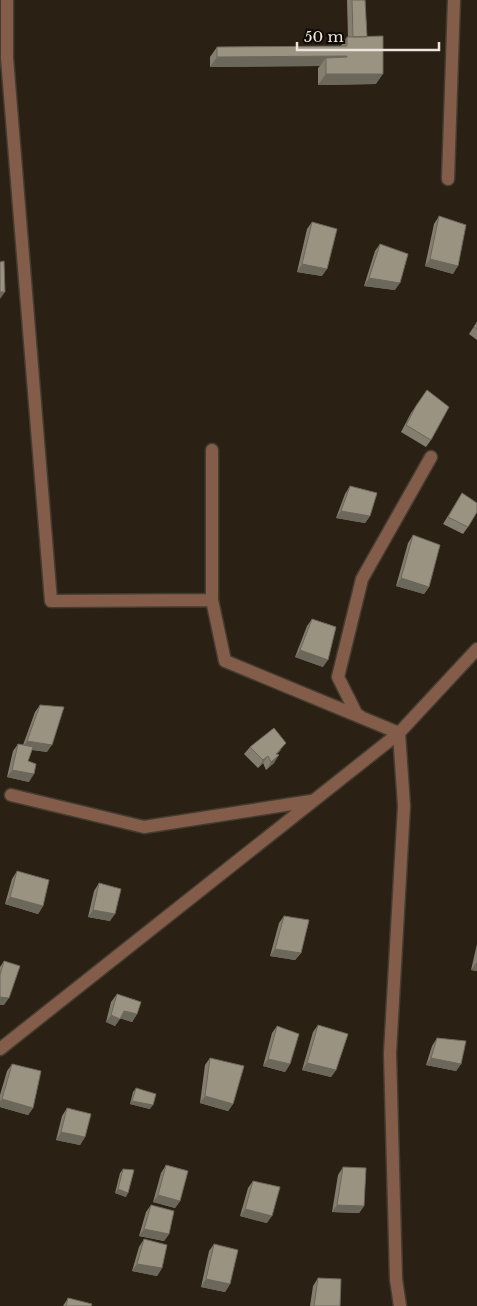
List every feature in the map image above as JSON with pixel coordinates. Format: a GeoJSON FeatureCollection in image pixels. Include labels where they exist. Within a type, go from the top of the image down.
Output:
{"type":"FeatureCollection","features":[{"type":"Feature","properties":{"kind":"street"},"geometry":{"type":"LineString","coordinates":[[7,0],[3,58],[51,601],[212,600]]}},
{"type":"Feature","properties":{"kind":"street"},"geometry":{"type":"LineString","coordinates":[[448,179],[454,0]]}},
{"type":"Feature","properties":{"kind":"street"},"geometry":{"type":"LineString","coordinates":[[212,450],[212,600],[225,661],[399,733]]}},
{"type":"Feature","properties":{"kind":"street"},"geometry":{"type":"LineString","coordinates":[[399,733],[357,714],[338,677],[362,579],[431,457]]}},
{"type":"Feature","properties":{"kind":"street"},"geometry":{"type":"LineString","coordinates":[[0,1049],[399,733],[477,649]]}},
{"type":"Feature","properties":{"kind":"street"},"geometry":{"type":"LineString","coordinates":[[399,733],[404,806],[390,1053],[396,1279],[400,1306]]}},
{"type":"Feature","properties":{"kind":"street"},"geometry":{"type":"LineString","coordinates":[[11,795],[144,827],[313,800]]}},
{"type":"Feature","properties":{"kind":"building"},"geometry":{"type":"Polygon","coordinates":[[[352,0],[365,0],[367,37],[353,37],[352,0]]]}},
{"type":"Feature","properties":{"kind":"building"},"geometry":{"type":"Polygon","coordinates":[[[383,36],[383,74],[326,74],[326,58],[347,56],[217,57],[217,47],[347,46],[347,37],[383,36]]]}},
{"type":"Feature","properties":{"kind":"building"},"geometry":{"type":"Polygon","coordinates":[[[439,216],[466,225],[458,266],[430,259],[439,216]]]}},
{"type":"Feature","properties":{"kind":"building"},"geometry":{"type":"Polygon","coordinates":[[[312,222],[337,229],[327,269],[302,264],[312,222]]]}},
{"type":"Feature","properties":{"kind":"building"},"geometry":{"type":"Polygon","coordinates":[[[380,244],[408,254],[400,283],[369,278],[380,244]]]}},
{"type":"Feature","properties":{"kind":"building"},"geometry":{"type":"Polygon","coordinates":[[[4,261],[5,292],[0,292],[0,262],[4,261]]]}},
{"type":"Feature","properties":{"kind":"building"},"geometry":{"type":"Polygon","coordinates":[[[427,390],[449,407],[431,440],[406,425],[427,390]]]}},
{"type":"Feature","properties":{"kind":"building"},"geometry":{"type":"Polygon","coordinates":[[[350,486],[377,493],[370,516],[341,511],[350,486]]]}},
{"type":"Feature","properties":{"kind":"building"},"geometry":{"type":"Polygon","coordinates":[[[462,493],[477,503],[477,512],[468,527],[448,517],[462,493]]]}},
{"type":"Feature","properties":{"kind":"building"},"geometry":{"type":"Polygon","coordinates":[[[413,535],[440,545],[429,587],[401,578],[413,535]]]}},
{"type":"Feature","properties":{"kind":"building"},"geometry":{"type":"Polygon","coordinates":[[[312,619],[336,627],[328,660],[300,650],[312,619]]]}},
{"type":"Feature","properties":{"kind":"building"},"geometry":{"type":"Polygon","coordinates":[[[40,705],[64,707],[52,745],[27,741],[40,705]]]}},
{"type":"Feature","properties":{"kind":"building"},"geometry":{"type":"Polygon","coordinates":[[[274,728],[286,743],[276,754],[279,755],[271,762],[268,756],[263,760],[250,747],[274,728]]]}},
{"type":"Feature","properties":{"kind":"building"},"geometry":{"type":"Polygon","coordinates":[[[18,744],[33,747],[28,761],[36,764],[34,774],[12,770],[18,744]]]}},
{"type":"Feature","properties":{"kind":"building"},"geometry":{"type":"Polygon","coordinates":[[[17,871],[49,880],[43,906],[10,897],[17,871]]]}},
{"type":"Feature","properties":{"kind":"building"},"geometry":{"type":"Polygon","coordinates":[[[99,883],[121,889],[115,914],[93,910],[99,883]]]}},
{"type":"Feature","properties":{"kind":"building"},"geometry":{"type":"Polygon","coordinates":[[[284,916],[309,920],[301,953],[275,949],[284,916]]]}},
{"type":"Feature","properties":{"kind":"building"},"geometry":{"type":"Polygon","coordinates":[[[4,961],[20,966],[9,998],[0,997],[0,975],[4,961]]]}},
{"type":"Feature","properties":{"kind":"building"},"geometry":{"type":"Polygon","coordinates":[[[117,994],[141,1002],[137,1014],[124,1011],[120,1019],[111,1015],[117,994]]]}},
{"type":"Feature","properties":{"kind":"building"},"geometry":{"type":"Polygon","coordinates":[[[318,1025],[348,1034],[336,1070],[307,1063],[318,1025]]]}},
{"type":"Feature","properties":{"kind":"building"},"geometry":{"type":"Polygon","coordinates":[[[277,1026],[299,1034],[290,1064],[268,1059],[277,1026]]]}},
{"type":"Feature","properties":{"kind":"building"},"geometry":{"type":"Polygon","coordinates":[[[437,1038],[466,1041],[461,1064],[431,1058],[437,1038]]]}},
{"type":"Feature","properties":{"kind":"building"},"geometry":{"type":"Polygon","coordinates":[[[210,1058],[244,1066],[233,1104],[205,1096],[210,1058]]]}},
{"type":"Feature","properties":{"kind":"building"},"geometry":{"type":"Polygon","coordinates":[[[12,1064],[41,1071],[33,1108],[2,1099],[12,1064]]]}},
{"type":"Feature","properties":{"kind":"building"},"geometry":{"type":"Polygon","coordinates":[[[136,1088],[156,1094],[153,1105],[132,1101],[136,1088]]]}},
{"type":"Feature","properties":{"kind":"building"},"geometry":{"type":"Polygon","coordinates":[[[67,1108],[91,1114],[85,1137],[61,1132],[67,1108]]]}},
{"type":"Feature","properties":{"kind":"building"},"geometry":{"type":"Polygon","coordinates":[[[166,1165],[188,1171],[180,1201],[158,1195],[166,1165]]]}},
{"type":"Feature","properties":{"kind":"building"},"geometry":{"type":"Polygon","coordinates":[[[343,1167],[366,1168],[364,1206],[337,1205],[343,1167]]]}},
{"type":"Feature","properties":{"kind":"building"},"geometry":{"type":"Polygon","coordinates":[[[123,1169],[134,1170],[128,1193],[118,1189],[123,1169]]]}},
{"type":"Feature","properties":{"kind":"building"},"geometry":{"type":"Polygon","coordinates":[[[253,1181],[280,1187],[272,1216],[245,1209],[253,1181]]]}},
{"type":"Feature","properties":{"kind":"building"},"geometry":{"type":"Polygon","coordinates":[[[151,1205],[174,1211],[169,1234],[144,1229],[151,1205]]]}},
{"type":"Feature","properties":{"kind":"building"},"geometry":{"type":"Polygon","coordinates":[[[144,1239],[167,1245],[162,1268],[137,1264],[144,1239]]]}},
{"type":"Feature","properties":{"kind":"building"},"geometry":{"type":"Polygon","coordinates":[[[214,1244],[238,1250],[230,1284],[206,1279],[214,1244]]]}},
{"type":"Feature","properties":{"kind":"building"},"geometry":{"type":"Polygon","coordinates":[[[318,1278],[341,1279],[340,1306],[314,1306],[318,1278]]]}},
{"type":"Feature","properties":{"kind":"building"},"geometry":{"type":"Polygon","coordinates":[[[68,1298],[92,1304],[91,1306],[66,1306],[68,1298]]]}}]}
